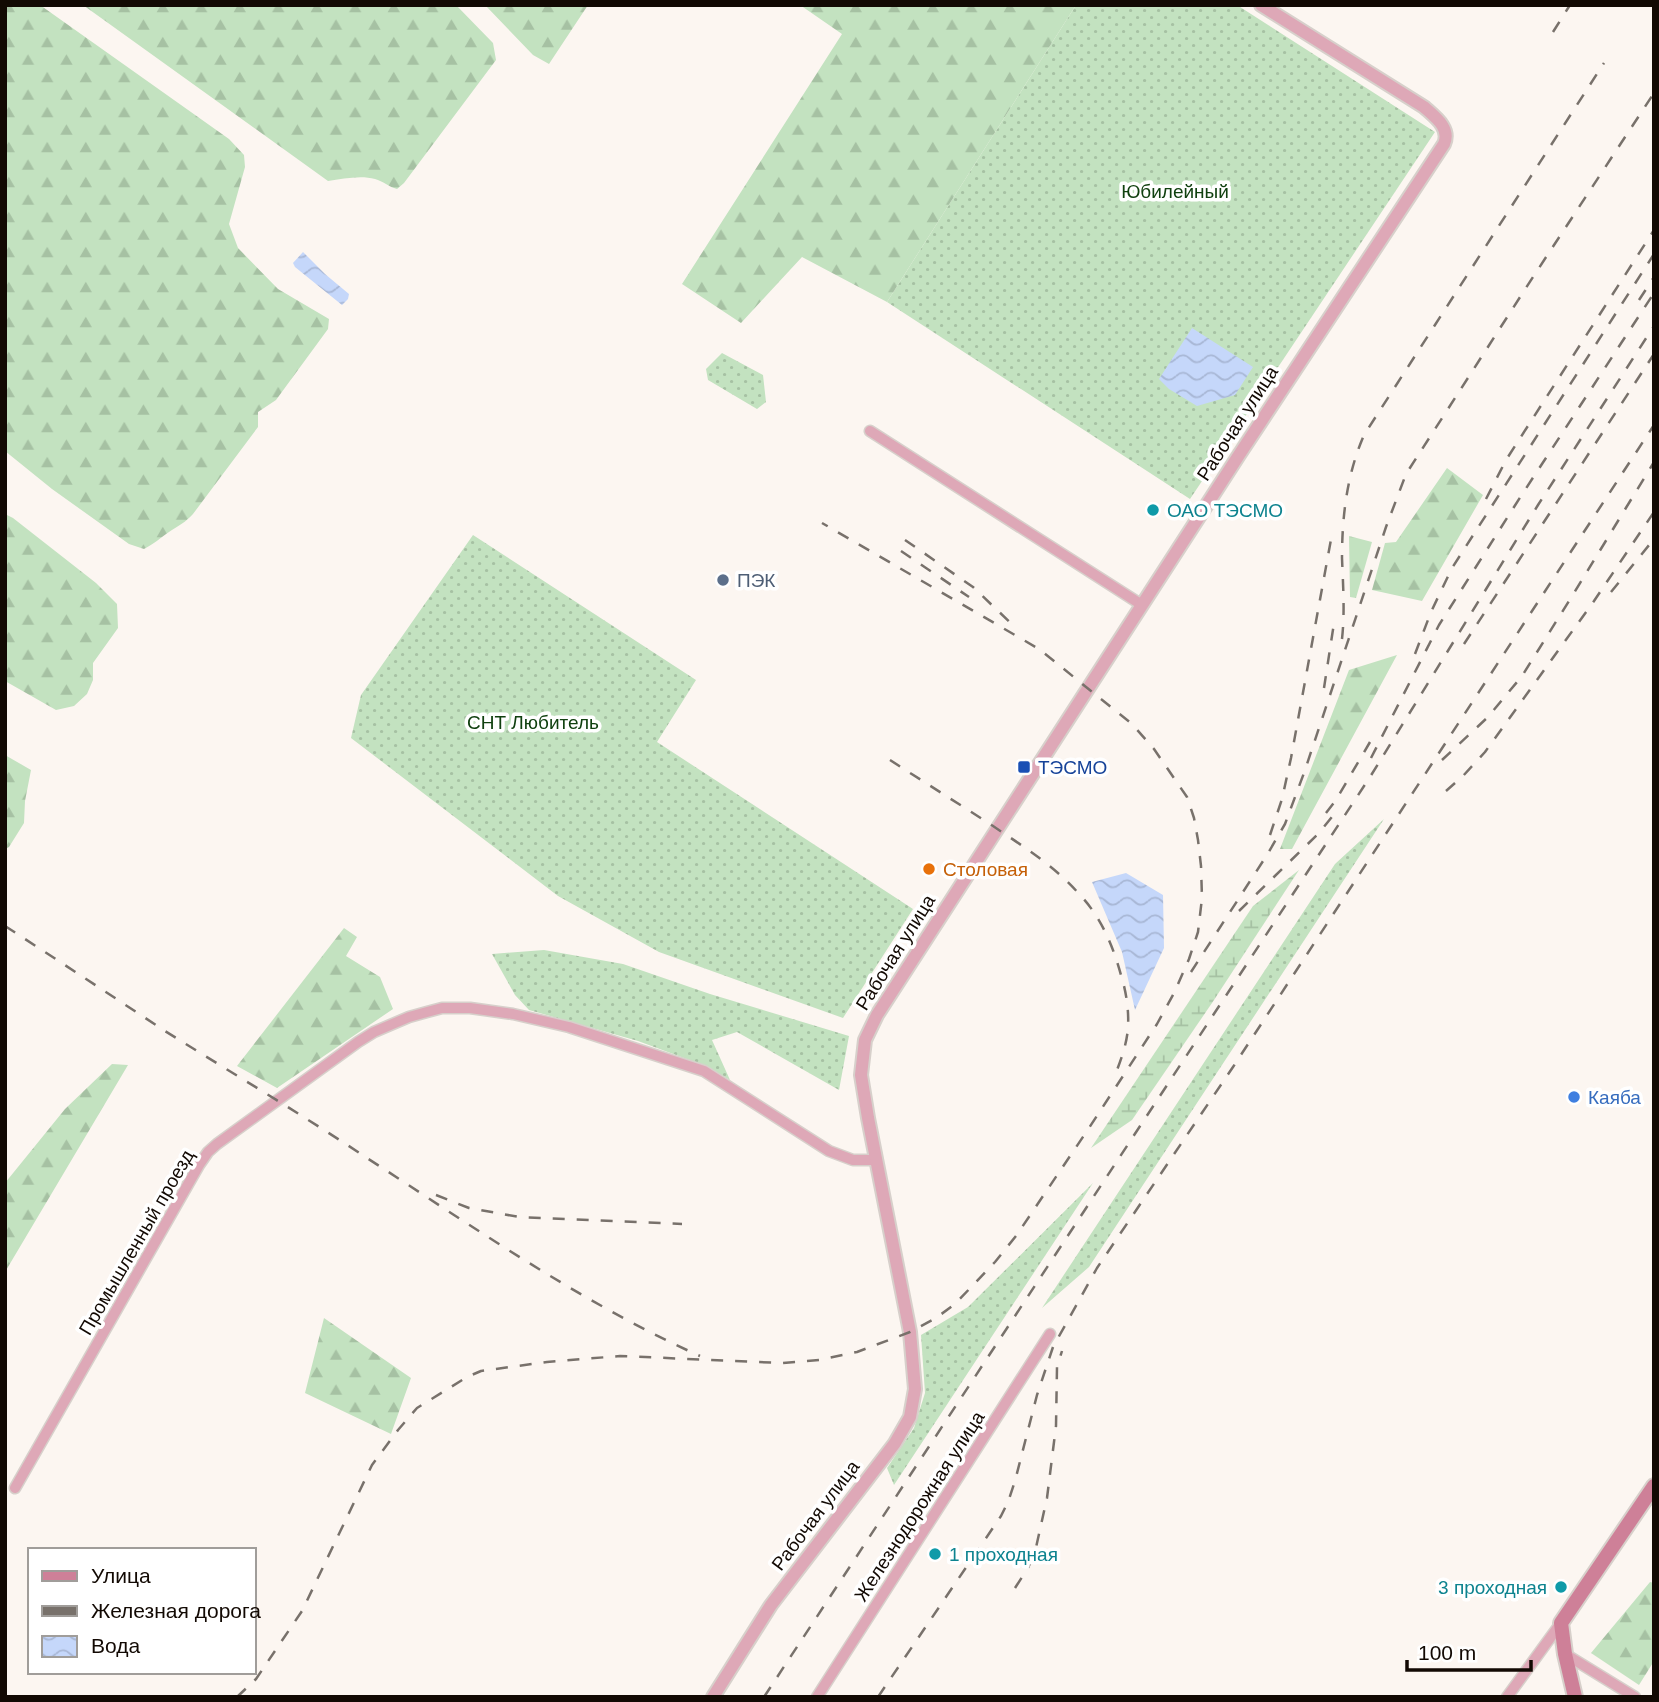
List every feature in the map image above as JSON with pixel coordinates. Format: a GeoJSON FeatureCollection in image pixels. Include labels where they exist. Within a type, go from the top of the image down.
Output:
{"type":"FeatureCollection","features":[{"type":"Feature","properties":{"kind":"main road"},"geometry":{"type":"LineString","coordinates":[[1575,1697],[1561,1623],[1654,1486]]}},
{"type":"Feature","properties":{"kind":"street","name":"Рабочая улица"},"geometry":{"type":"LineString","coordinates":[[713,1697],[771,1605],[895,1443],[910,1417],[915,1389],[910,1332],[861,1074],[865,1040],[877,1016],[1246,443],[1447,137],[1438,119],[1424,107],[1261,5]]}},
{"type":"Feature","properties":{"kind":"street"},"geometry":{"type":"LineString","coordinates":[[870,431],[1142,605]]}},
{"type":"Feature","properties":{"kind":"street","name":"Промышленный проезд"},"geometry":{"type":"LineString","coordinates":[[15,1488],[208,1152],[358,1042],[409,1017],[442,1008],[470,1008],[513,1014],[569,1027],[704,1071],[829,1151],[853,1160],[877,1160]]}},
{"type":"Feature","properties":{"kind":"street","name":"Железнодорожная улица"},"geometry":{"type":"LineString","coordinates":[[817,1697],[1050,1334]]}},
{"type":"Feature","properties":{"kind":"street"},"geometry":{"type":"LineString","coordinates":[[1507,1697],[1561,1623]]}},
{"type":"Feature","properties":{"kind":"street"},"geometry":{"type":"LineString","coordinates":[[1565,1654],[1635,1697]]}},
{"type":"Feature","properties":{"kind":"green space"},"geometry":{"type":"Polygon","coordinates":[[[5,5],[40,5],[229,139],[244,155],[245,167],[229,224],[238,248],[278,289],[329,319],[328,329],[276,400],[258,412],[258,427],[193,514],[144,549],[129,544],[52,489],[5,451],[5,5]]]}},
{"type":"Feature","properties":{"kind":"green space"},"geometry":{"type":"Polygon","coordinates":[[[83,5],[456,5],[493,43],[496,60],[397,189],[369,178],[328,181],[83,5]]]}},
{"type":"Feature","properties":{"kind":"green space"},"geometry":{"type":"Polygon","coordinates":[[[485,5],[588,5],[549,64],[533,55],[485,5]]]}},
{"type":"Feature","properties":{"kind":"green space"},"geometry":{"type":"Polygon","coordinates":[[[800,5],[1076,5],[887,302],[802,257],[741,323],[682,284],[842,34],[800,5]]]}},
{"type":"Feature","properties":{"kind":"green space","name":"Юбилейный"},"geometry":{"type":"Polygon","coordinates":[[[1076,5],[1237,5],[1435,132],[1190,499],[887,302],[1076,5]]]}},
{"type":"Feature","properties":{"kind":"green space"},"geometry":{"type":"Polygon","coordinates":[[[722,353],[763,375],[766,402],[757,409],[708,380],[706,369],[722,353]]]}},
{"type":"Feature","properties":{"kind":"green space"},"geometry":{"type":"Polygon","coordinates":[[[1447,468],[1483,495],[1422,601],[1372,590],[1385,543],[1396,542],[1447,468]]]}},
{"type":"Feature","properties":{"kind":"green space"},"geometry":{"type":"Polygon","coordinates":[[[5,514],[96,583],[117,604],[118,628],[93,663],[93,680],[87,694],[74,706],[56,710],[5,681],[5,514]]]}},
{"type":"Feature","properties":{"kind":"green space","name":"СНТ Любитель"},"geometry":{"type":"Polygon","coordinates":[[[473,535],[696,680],[657,742],[913,909],[843,1018],[659,952],[558,896],[351,738],[361,695],[473,535]]]}},
{"type":"Feature","properties":{"kind":"green space"},"geometry":{"type":"Polygon","coordinates":[[[1349,536],[1372,542],[1356,598],[1350,597],[1349,536]]]}},
{"type":"Feature","properties":{"kind":"green space"},"geometry":{"type":"Polygon","coordinates":[[[1397,655],[1292,849],[1280,849],[1349,670],[1397,655]]]}},
{"type":"Feature","properties":{"kind":"green space"},"geometry":{"type":"Polygon","coordinates":[[[5,755],[31,770],[24,823],[5,849],[5,755]]]}},
{"type":"Feature","properties":{"kind":"green space"},"geometry":{"type":"Polygon","coordinates":[[[1384,819],[1089,1267],[1042,1308],[1335,864],[1384,819]]]}},
{"type":"Feature","properties":{"kind":"green space"},"geometry":{"type":"Polygon","coordinates":[[[1299,870],[1132,1120],[1091,1148],[1253,906],[1299,870]]]}},
{"type":"Feature","properties":{"kind":"green space"},"geometry":{"type":"Polygon","coordinates":[[[344,928],[357,937],[346,956],[380,977],[393,1009],[277,1088],[237,1066],[344,928]]]}},
{"type":"Feature","properties":{"kind":"green space"},"geometry":{"type":"Polygon","coordinates":[[[544,950],[623,964],[710,994],[849,1036],[839,1090],[737,1032],[712,1040],[730,1080],[703,1065],[638,1041],[529,1010],[515,995],[492,954],[544,950]]]}},
{"type":"Feature","properties":{"kind":"green space"},"geometry":{"type":"Polygon","coordinates":[[[112,1064],[128,1065],[5,1272],[5,1183],[65,1109],[112,1064]]]}},
{"type":"Feature","properties":{"kind":"green space"},"geometry":{"type":"Polygon","coordinates":[[[1093,1183],[894,1485],[887,1468],[914,1428],[925,1393],[921,1335],[968,1307],[1093,1183]]]}},
{"type":"Feature","properties":{"kind":"green space"},"geometry":{"type":"Polygon","coordinates":[[[324,1318],[411,1378],[391,1434],[305,1393],[324,1318]]]}},
{"type":"Feature","properties":{"kind":"green space"},"geometry":{"type":"Polygon","coordinates":[[[1650,1582],[1654,1583],[1654,1661],[1639,1685],[1591,1653],[1650,1582]]]}},
{"type":"Feature","properties":{"kind":"water"},"geometry":{"type":"Polygon","coordinates":[[[303,252],[349,294],[342,305],[295,267],[293,263],[303,252]]]}},
{"type":"Feature","properties":{"kind":"water"},"geometry":{"type":"Polygon","coordinates":[[[1192,328],[1253,367],[1235,395],[1197,406],[1169,389],[1159,379],[1192,328]]]}},
{"type":"Feature","properties":{"kind":"water"},"geometry":{"type":"Polygon","coordinates":[[[1126,873],[1163,895],[1164,948],[1135,1010],[1122,952],[1092,882],[1126,873]]]}},
{"type":"Feature","properties":{"kind":"railway"},"geometry":{"type":"LineString","coordinates":[[1553,32],[1570,5]]}},
{"type":"Feature","properties":{"kind":"railway"},"geometry":{"type":"LineString","coordinates":[[1342,639],[1344,511],[1353,465],[1364,435],[1604,63]]}},
{"type":"Feature","properties":{"kind":"railway"},"geometry":{"type":"LineString","coordinates":[[1191,972],[1285,824],[1406,474],[1654,93]]}},
{"type":"Feature","properties":{"kind":"railway"},"geometry":{"type":"LineString","coordinates":[[1486,499],[1506,460],[1654,230]]}},
{"type":"Feature","properties":{"kind":"railway"},"geometry":{"type":"LineString","coordinates":[[1415,654],[1452,568],[1654,254]]}},
{"type":"Feature","properties":{"kind":"railway"},"geometry":{"type":"LineString","coordinates":[[1639,300],[1654,277]]}},
{"type":"Feature","properties":{"kind":"railway"},"geometry":{"type":"LineString","coordinates":[[1371,758],[1439,625],[1654,293]]}},
{"type":"Feature","properties":{"kind":"railway"},"geometry":{"type":"LineString","coordinates":[[764,1697],[1370,777],[1538,505],[1654,326]]}},
{"type":"Feature","properties":{"kind":"railway"},"geometry":{"type":"LineString","coordinates":[[1464,644],[1654,354]]}},
{"type":"Feature","properties":{"kind":"railway"},"geometry":{"type":"LineString","coordinates":[[878,1697],[1001,1516],[1015,1481],[1037,1395],[1053,1347],[1097,1268],[1233,1067],[1654,425]]}},
{"type":"Feature","properties":{"kind":"railway"},"geometry":{"type":"LineString","coordinates":[[1442,760],[1488,717],[1522,676],[1654,462]]}},
{"type":"Feature","properties":{"kind":"railway"},"geometry":{"type":"LineString","coordinates":[[1446,791],[1485,752],[1594,601],[1654,512]]}},
{"type":"Feature","properties":{"kind":"railway"},"geometry":{"type":"LineString","coordinates":[[237,1697],[256,1679],[302,1611],[372,1465],[417,1408],[481,1371],[620,1356],[782,1363],[819,1360],[857,1352],[910,1332],[936,1318],[955,1304],[1016,1236],[1157,1024],[1174,993],[1198,932],[1202,898],[1201,866],[1194,818],[1187,797],[1154,749],[1132,724],[1039,649],[822,523]]}},
{"type":"Feature","properties":{"kind":"railway"},"geometry":{"type":"LineString","coordinates":[[1270,835],[1282,799],[1291,758],[1332,534]]}},
{"type":"Feature","properties":{"kind":"railway"},"geometry":{"type":"LineString","coordinates":[[1611,592],[1654,539]]}},
{"type":"Feature","properties":{"kind":"railway"},"geometry":{"type":"LineString","coordinates":[[905,540],[973,587],[1016,628]]}},
{"type":"Feature","properties":{"kind":"railway"},"geometry":{"type":"LineString","coordinates":[[901,551],[969,597]]}},
{"type":"Feature","properties":{"kind":"railway"},"geometry":{"type":"LineString","coordinates":[[1324,688],[1334,623]]}},
{"type":"Feature","properties":{"kind":"railway"},"geometry":{"type":"LineString","coordinates":[[1326,813],[1370,742]]}},
{"type":"Feature","properties":{"kind":"railway"},"geometry":{"type":"LineString","coordinates":[[890,760],[1039,858],[1061,875],[1094,913],[1114,953],[1127,1000],[1127,1034],[1114,1078]]}},
{"type":"Feature","properties":{"kind":"railway"},"geometry":{"type":"LineString","coordinates":[[1239,911],[1319,833],[1339,808]]}},
{"type":"Feature","properties":{"kind":"railway"},"geometry":{"type":"LineString","coordinates":[[5,926],[571,1289],[700,1356]]}},
{"type":"Feature","properties":{"kind":"railway"},"geometry":{"type":"LineString","coordinates":[[436,1195],[469,1208],[519,1217],[682,1224]]}},
{"type":"Feature","properties":{"kind":"railway"},"geometry":{"type":"LineString","coordinates":[[1015,1588],[1035,1552],[1047,1498],[1056,1426],[1057,1367],[1062,1351]]}},
{"type":"Feature","properties":{"kind":"place","name":"ОАО ТЭСМО"},"geometry":{"type":"Point","coordinates":[1153,510]}},
{"type":"Feature","properties":{"kind":"place","name":"ПЭК"},"geometry":{"type":"Point","coordinates":[723,580]}},
{"type":"Feature","properties":{"kind":"place","name":"ТЭСМО"},"geometry":{"type":"Point","coordinates":[1024,767]}},
{"type":"Feature","properties":{"kind":"place","name":"Столовая"},"geometry":{"type":"Point","coordinates":[929,869]}},
{"type":"Feature","properties":{"kind":"place","name":"Каяба"},"geometry":{"type":"Point","coordinates":[1574,1097]}},
{"type":"Feature","properties":{"kind":"place","name":"1 проходная"},"geometry":{"type":"Point","coordinates":[935,1554]}},
{"type":"Feature","properties":{"kind":"place","name":"3 проходная"},"geometry":{"type":"Point","coordinates":[1561,1587]}}]}
